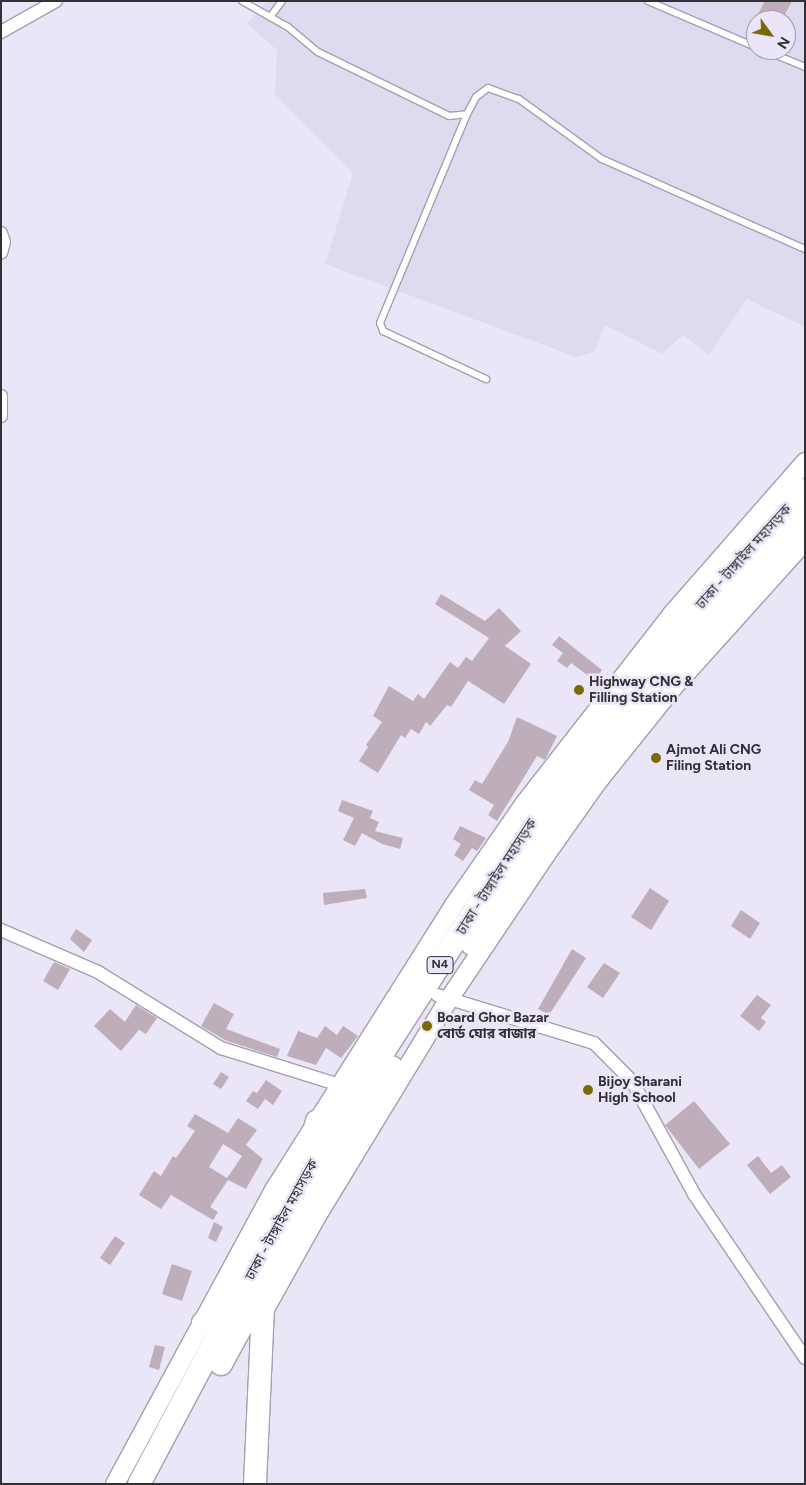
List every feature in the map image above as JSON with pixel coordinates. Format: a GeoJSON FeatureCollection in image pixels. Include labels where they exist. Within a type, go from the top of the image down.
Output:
{"type":"FeatureCollection","features":[{"type":"Feature","properties":{"kind":"highway","name":"ঢাকা - টাঙ্গাইল মহাসড়ক"},"geometry":{"type":"LineString","coordinates":[[139,1484],[260,1292],[299,1183],[532,807],[679,618],[805,490]]}},
{"type":"Feature","properties":{"kind":"highway","name":"ঢাকা - টাঙ্গাইল মহাসড়ক"},"geometry":{"type":"LineString","coordinates":[[156,1484],[301,1218],[443,997],[592,778],[805,518]]}},
{"type":"Feature","properties":{"kind":"highway"},"geometry":{"type":"LineString","coordinates":[[299,1183],[317,1121]]}},
{"type":"Feature","properties":{"kind":"highway"},"geometry":{"type":"LineString","coordinates":[[203,1323],[260,1292]]}},
{"type":"Feature","properties":{"kind":"highway"},"geometry":{"type":"LineString","coordinates":[[255,1484],[260,1292]]}},
{"type":"Feature","properties":{"kind":"main road"},"geometry":{"type":"LineString","coordinates":[[679,618],[805,462]]}},
{"type":"Feature","properties":{"kind":"main road"},"geometry":{"type":"LineString","coordinates":[[728,613],[805,541]]}},
{"type":"Feature","properties":{"kind":"main road"},"geometry":{"type":"LineString","coordinates":[[116,1484],[274,1190],[454,905],[532,807]]}},
{"type":"Feature","properties":{"kind":"street"},"geometry":{"type":"LineString","coordinates":[[1,32],[56,1]]}},
{"type":"Feature","properties":{"kind":"street"},"geometry":{"type":"LineString","coordinates":[[1,233],[4,242],[1,253]]}},
{"type":"Feature","properties":{"kind":"street"},"geometry":{"type":"LineString","coordinates":[[1,396],[1,416]]}},
{"type":"Feature","properties":{"kind":"street"},"geometry":{"type":"LineString","coordinates":[[1,930],[98,972],[221,1048],[340,1085]]}},
{"type":"Feature","properties":{"kind":"street"},"geometry":{"type":"LineString","coordinates":[[443,997],[594,1043],[632,1080],[694,1194],[805,1358]]}},
{"type":"Feature","properties":{"kind":"lane"},"geometry":{"type":"LineString","coordinates":[[242,1],[288,27],[318,52],[449,116],[467,114]]}},
{"type":"Feature","properties":{"kind":"lane"},"geometry":{"type":"LineString","coordinates":[[270,17],[282,1]]}},
{"type":"Feature","properties":{"kind":"lane"},"geometry":{"type":"LineString","coordinates":[[648,1],[746,43]]}},
{"type":"Feature","properties":{"kind":"lane"},"geometry":{"type":"LineString","coordinates":[[788,60],[805,67]]}},
{"type":"Feature","properties":{"kind":"lane"},"geometry":{"type":"LineString","coordinates":[[486,379],[383,331],[380,323],[467,114],[476,97],[488,88],[519,99],[562,127],[602,159],[805,250]]}},
{"type":"Feature","properties":{"kind":"shaded area"},"geometry":{"type":"Polygon","coordinates":[[[267,1],[805,1],[805,327],[747,299],[709,355],[683,335],[662,354],[605,325],[594,352],[576,357],[325,264],[353,173],[275,94],[277,50],[247,24],[267,1]]]}},
{"type":"Feature","properties":{"kind":"building"},"geometry":{"type":"Polygon","coordinates":[[[765,1],[792,1],[787,10],[760,10],[765,1]]]}},
{"type":"Feature","properties":{"kind":"building"},"geometry":{"type":"Polygon","coordinates":[[[441,594],[485,621],[499,608],[521,631],[505,646],[531,664],[504,704],[468,681],[451,707],[447,705],[430,726],[426,722],[419,734],[411,729],[405,738],[401,735],[378,773],[359,761],[368,747],[366,745],[382,722],[373,716],[389,686],[413,701],[418,694],[424,699],[450,662],[458,668],[466,657],[472,661],[489,638],[435,604],[441,594]]]}},
{"type":"Feature","properties":{"kind":"building"},"geometry":{"type":"Polygon","coordinates":[[[559,636],[602,670],[594,680],[571,663],[567,668],[557,661],[563,653],[552,645],[559,636]]]}},
{"type":"Feature","properties":{"kind":"building"},"geometry":{"type":"Polygon","coordinates":[[[517,717],[557,736],[545,760],[537,756],[497,821],[488,815],[494,805],[469,790],[475,780],[482,784],[508,742],[517,717]]]}},
{"type":"Feature","properties":{"kind":"building"},"geometry":{"type":"Polygon","coordinates":[[[342,800],[373,811],[370,818],[379,822],[375,831],[403,838],[400,849],[382,844],[362,833],[355,846],[343,840],[354,818],[338,811],[342,800]]]}},
{"type":"Feature","properties":{"kind":"building"},"geometry":{"type":"Polygon","coordinates":[[[460,826],[486,838],[477,851],[472,848],[463,861],[454,855],[461,844],[453,839],[460,826]]]}},
{"type":"Feature","properties":{"kind":"building"},"geometry":{"type":"Polygon","coordinates":[[[650,888],[669,901],[651,930],[631,917],[650,888]]]}},
{"type":"Feature","properties":{"kind":"building"},"geometry":{"type":"Polygon","coordinates":[[[365,889],[367,898],[324,905],[323,893],[365,889]]]}},
{"type":"Feature","properties":{"kind":"building"},"geometry":{"type":"Polygon","coordinates":[[[741,910],[760,923],[750,939],[731,926],[741,910]]]}},
{"type":"Feature","properties":{"kind":"building"},"geometry":{"type":"Polygon","coordinates":[[[76,929],[92,940],[84,952],[70,939],[76,929]]]}},
{"type":"Feature","properties":{"kind":"building"},"geometry":{"type":"Polygon","coordinates":[[[572,949],[586,958],[549,1015],[538,1009],[572,949]]]}},
{"type":"Feature","properties":{"kind":"building"},"geometry":{"type":"Polygon","coordinates":[[[54,962],[70,969],[58,990],[43,981],[54,962]]]}},
{"type":"Feature","properties":{"kind":"building"},"geometry":{"type":"Polygon","coordinates":[[[604,963],[620,973],[603,998],[587,987],[604,963]]]}},
{"type":"Feature","properties":{"kind":"building"},"geometry":{"type":"Polygon","coordinates":[[[757,995],[771,1005],[761,1018],[766,1022],[759,1031],[740,1016],[757,995]]]}},
{"type":"Feature","properties":{"kind":"building"},"geometry":{"type":"Polygon","coordinates":[[[214,1003],[234,1014],[226,1029],[280,1049],[277,1057],[227,1041],[201,1026],[214,1003]]]}},
{"type":"Feature","properties":{"kind":"building"},"geometry":{"type":"Polygon","coordinates":[[[136,1005],[157,1018],[146,1034],[139,1030],[121,1051],[94,1026],[110,1009],[125,1022],[136,1005]]]}},
{"type":"Feature","properties":{"kind":"building"},"geometry":{"type":"Polygon","coordinates":[[[325,1026],[337,1035],[343,1026],[358,1036],[341,1058],[326,1048],[316,1065],[287,1056],[298,1031],[317,1038],[325,1026]]]}},
{"type":"Feature","properties":{"kind":"building"},"geometry":{"type":"Polygon","coordinates":[[[221,1072],[229,1077],[221,1089],[213,1084],[221,1072]]]}},
{"type":"Feature","properties":{"kind":"building"},"geometry":{"type":"Polygon","coordinates":[[[266,1080],[282,1091],[273,1105],[265,1099],[258,1109],[246,1101],[253,1091],[257,1093],[266,1080]]]}},
{"type":"Feature","properties":{"kind":"building"},"geometry":{"type":"Polygon","coordinates":[[[694,1101],[730,1144],[699,1169],[665,1125],[694,1101]]]}},
{"type":"Feature","properties":{"kind":"building"},"geometry":{"type":"Polygon","coordinates":[[[195,1114],[228,1133],[238,1118],[257,1130],[246,1145],[263,1159],[246,1189],[228,1180],[210,1207],[218,1212],[213,1220],[171,1195],[161,1209],[139,1195],[154,1171],[161,1176],[173,1156],[176,1158],[195,1131],[187,1126],[195,1114]],[[223,1144],[209,1167],[227,1178],[242,1156],[223,1144]]]}},
{"type":"Feature","properties":{"kind":"building"},"geometry":{"type":"Polygon","coordinates":[[[758,1156],[771,1173],[782,1165],[791,1177],[770,1194],[747,1165],[758,1156]]]}},
{"type":"Feature","properties":{"kind":"building"},"geometry":{"type":"Polygon","coordinates":[[[214,1222],[223,1227],[216,1242],[208,1238],[214,1222]]]}},
{"type":"Feature","properties":{"kind":"building"},"geometry":{"type":"Polygon","coordinates":[[[115,1236],[125,1243],[110,1265],[100,1258],[115,1236]]]}},
{"type":"Feature","properties":{"kind":"building"},"geometry":{"type":"Polygon","coordinates":[[[172,1264],[192,1271],[182,1301],[162,1294],[172,1264]]]}},
{"type":"Feature","properties":{"kind":"building"},"geometry":{"type":"Polygon","coordinates":[[[155,1345],[165,1347],[159,1370],[149,1367],[155,1345]]]}},
{"type":"Feature","properties":{"kind":"place","name":"Highway CNG & Filling Station"},"geometry":{"type":"Point","coordinates":[579,690]}},
{"type":"Feature","properties":{"kind":"place","name":"Ajmot Ali CNG Filing Station"},"geometry":{"type":"Point","coordinates":[656,758]}},
{"type":"Feature","properties":{"kind":"place","name":"Board Ghor Bazar বোর্ড ঘোর বাজার"},"geometry":{"type":"Point","coordinates":[427,1026]}},
{"type":"Feature","properties":{"kind":"place","name":"Bijoy Sharani High School"},"geometry":{"type":"Point","coordinates":[588,1090]}}]}
